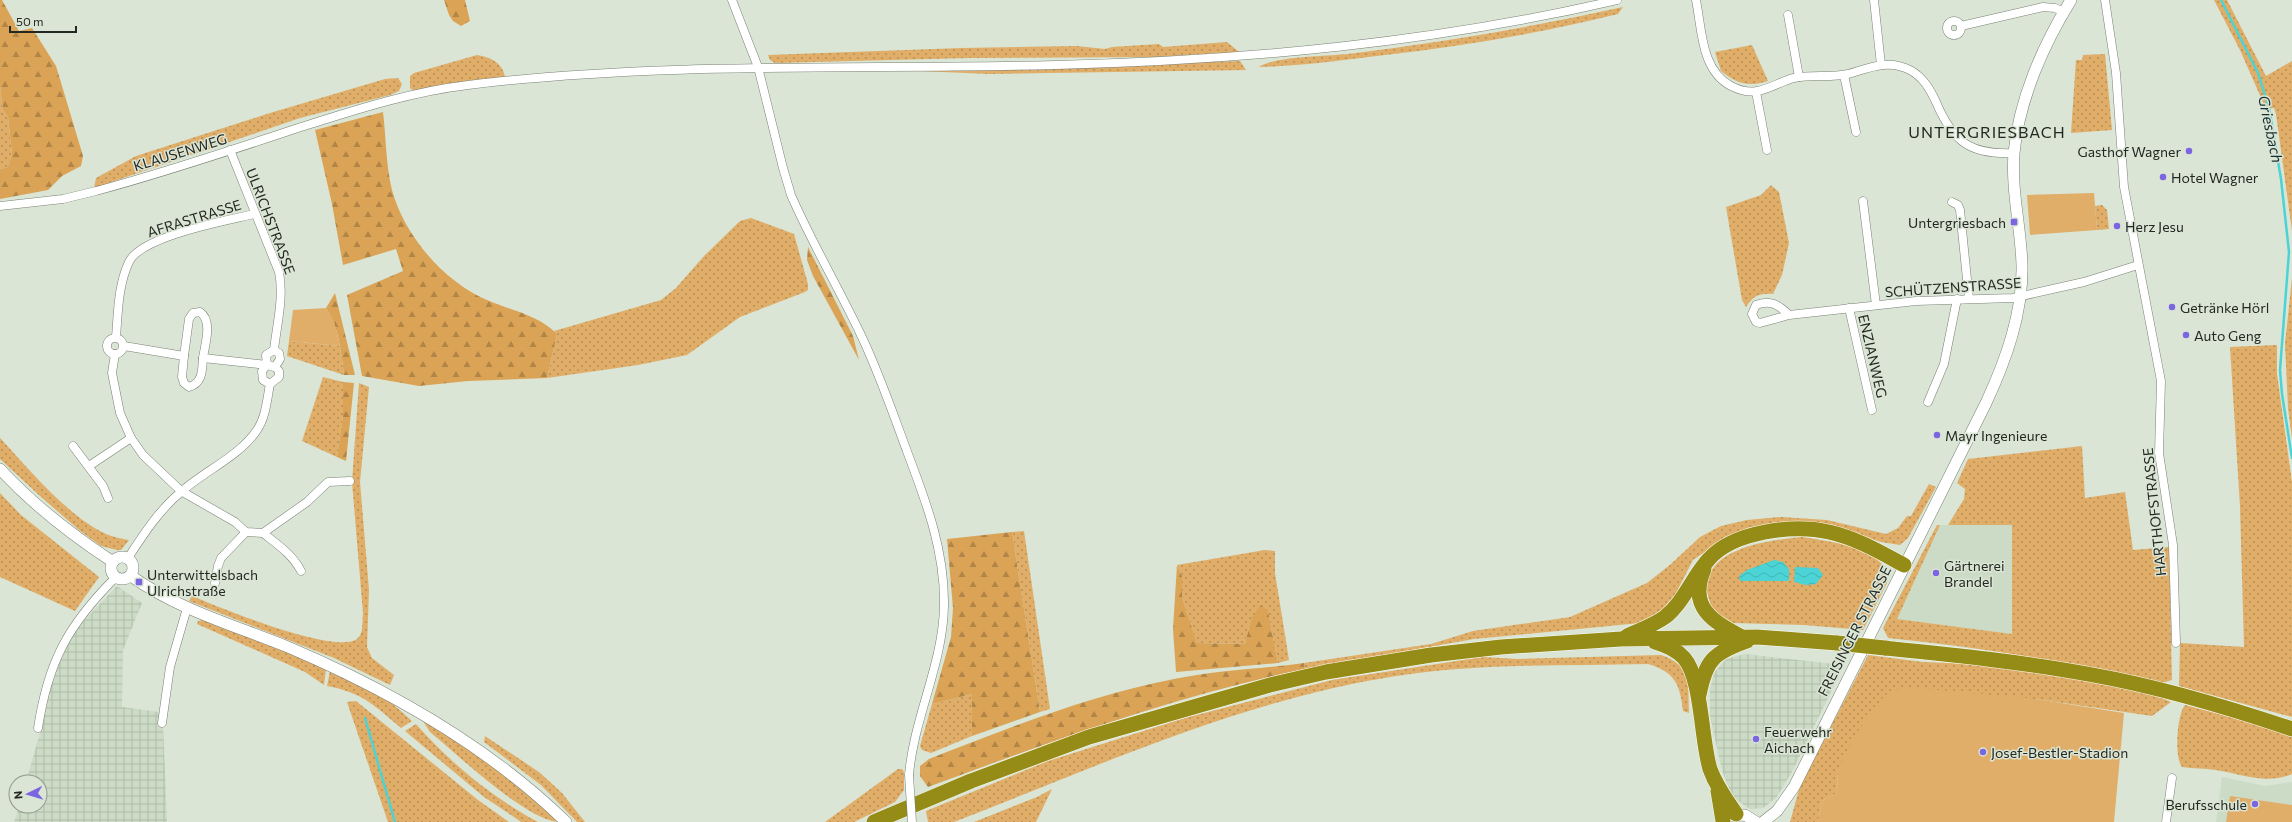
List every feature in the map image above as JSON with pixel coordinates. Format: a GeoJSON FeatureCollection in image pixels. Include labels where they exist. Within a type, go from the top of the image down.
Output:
{"type":"FeatureCollection","features":[{"type":"Feature","properties":{"kind":"highway"},"geometry":{"type":"LineString","coordinates":[[1621,639],[1665,617],[1678,603],[1695,575],[1708,560],[1730,543],[1753,534],[1785,530],[1816,530],[1856,540],[1904,565]]}},
{"type":"Feature","properties":{"kind":"highway"},"geometry":{"type":"LineString","coordinates":[[1708,560],[1700,585],[1702,603],[1709,616],[1716,623],[1750,637]]}},
{"type":"Feature","properties":{"kind":"highway"},"geometry":{"type":"LineString","coordinates":[[1698,701],[1706,669],[1713,657],[1725,649],[1750,637]]}},
{"type":"Feature","properties":{"kind":"highway"},"geometry":{"type":"LineString","coordinates":[[874,822],[971,780],[1089,737],[1270,685],[1326,672],[1431,655],[1501,647],[1621,639],[1750,637],[1837,643],[1972,656],[2094,675],[2192,698],[2292,729]]}},
{"type":"Feature","properties":{"kind":"highway"},"geometry":{"type":"LineString","coordinates":[[1644,639],[1673,649],[1685,659],[1692,674],[1698,701],[1705,751],[1718,788],[1722,821]]}},
{"type":"Feature","properties":{"kind":"highway"},"geometry":{"type":"LineString","coordinates":[[1718,788],[1736,814]]}},
{"type":"Feature","properties":{"kind":"main road","name":"FREISINGER STRASSE"},"geometry":{"type":"LineString","coordinates":[[1763,822],[1777,811],[1794,787],[1989,397],[2006,356],[2020,297],[2022,265],[2014,191],[2014,153],[2022,114],[2035,73],[2071,0]]}},
{"type":"Feature","properties":{"kind":"main road"},"geometry":{"type":"LineString","coordinates":[[0,470],[34,502],[74,536],[113,562]]}},
{"type":"Feature","properties":{"kind":"main road"},"geometry":{"type":"LineString","coordinates":[[120,557],[128,558],[134,567],[131,576],[122,580],[115,578],[111,571],[113,562],[120,557]]}},
{"type":"Feature","properties":{"kind":"main road"},"geometry":{"type":"LineString","coordinates":[[131,576],[187,608],[287,647],[376,688],[457,736],[499,764],[535,793],[566,822]]}},
{"type":"Feature","properties":{"kind":"main road"},"geometry":{"type":"LineString","coordinates":[[1722,821],[1736,814],[1749,816],[1756,822]]}},
{"type":"Feature","properties":{"kind":"street"},"geometry":{"type":"LineString","coordinates":[[732,0],[758,67],[782,168],[791,195],[873,362],[930,512],[940,551],[944,607],[941,635],[912,748],[909,775],[912,822]]}},
{"type":"Feature","properties":{"kind":"street","name":"KLAUSENWEG"},"geometry":{"type":"LineString","coordinates":[[0,206],[63,199],[96,192],[364,107],[462,85],[568,75],[758,67],[1055,65],[1250,56],[1344,47],[1492,26],[1617,0]]}},
{"type":"Feature","properties":{"kind":"street"},"geometry":{"type":"LineString","coordinates":[[1696,0],[1704,46],[1714,71],[1721,79],[1737,89],[1756,92],[1799,77],[1844,75],[1881,65],[1900,66],[1919,76],[1927,85],[1944,122],[1959,140],[1978,150],[2014,153]]}},
{"type":"Feature","properties":{"kind":"street"},"geometry":{"type":"LineString","coordinates":[[1874,0],[1881,65]]}},
{"type":"Feature","properties":{"kind":"street","name":"HARTHOFSTRASSE"},"geometry":{"type":"LineString","coordinates":[[2105,0],[2116,73],[2121,168],[2138,265],[2147,301],[2161,380],[2159,453],[2170,512],[2173,547],[2176,643]]}},
{"type":"Feature","properties":{"kind":"street"},"geometry":{"type":"LineString","coordinates":[[1961,26],[2043,7],[2055,8],[2064,12]]}},
{"type":"Feature","properties":{"kind":"street"},"geometry":{"type":"LineString","coordinates":[[1788,15],[1799,77]]}},
{"type":"Feature","properties":{"kind":"street"},"geometry":{"type":"LineString","coordinates":[[1844,75],[1856,132]]}},
{"type":"Feature","properties":{"kind":"street"},"geometry":{"type":"LineString","coordinates":[[1756,92],[1767,150]]}},
{"type":"Feature","properties":{"kind":"street","name":"ULRICHSTRASSE"},"geometry":{"type":"LineString","coordinates":[[128,558],[165,507],[181,491],[248,442],[257,430],[264,414],[270,384],[279,377],[279,371],[271,366],[266,355],[274,350],[282,299],[281,284],[278,272],[230,150]]}},
{"type":"Feature","properties":{"kind":"street"},"geometry":{"type":"LineString","coordinates":[[1863,201],[1876,305]]}},
{"type":"Feature","properties":{"kind":"street"},"geometry":{"type":"LineString","coordinates":[[1952,202],[1958,205],[1960,210],[1970,299]]}},
{"type":"Feature","properties":{"kind":"street","name":"AFRASTRASSE"},"geometry":{"type":"LineString","coordinates":[[246,532],[235,522],[181,491],[143,456],[131,438],[115,395],[112,373],[115,354],[108,349],[107,345],[108,341],[116,337],[123,275],[129,261],[138,251],[161,239],[254,214]]}},
{"type":"Feature","properties":{"kind":"street","name":"SCHÜTZENSTRASSE"},"geometry":{"type":"LineString","coordinates":[[1789,315],[1876,305],[1957,299],[2020,297],[2084,282],[2138,265]]}},
{"type":"Feature","properties":{"kind":"street"},"geometry":{"type":"LineString","coordinates":[[1928,402],[1944,364],[1957,299]]}},
{"type":"Feature","properties":{"kind":"street","name":"ENZIANWEG"},"geometry":{"type":"LineString","coordinates":[[1849,308],[1872,410]]}},
{"type":"Feature","properties":{"kind":"street"},"geometry":{"type":"LineString","coordinates":[[200,312],[206,316],[208,322],[200,379],[196,385],[189,387],[184,383],[182,377],[184,356],[189,319],[193,313],[200,312]]}},
{"type":"Feature","properties":{"kind":"street"},"geometry":{"type":"LineString","coordinates":[[116,337],[123,342],[124,346]]}},
{"type":"Feature","properties":{"kind":"street"},"geometry":{"type":"LineString","coordinates":[[115,354],[122,350],[124,346]]}},
{"type":"Feature","properties":{"kind":"street"},"geometry":{"type":"LineString","coordinates":[[124,346],[184,356]]}},
{"type":"Feature","properties":{"kind":"street","name":"ULRICHSTRASSE"},"geometry":{"type":"LineString","coordinates":[[270,384],[263,380],[262,371],[280,359],[279,353],[274,350]]}},
{"type":"Feature","properties":{"kind":"street"},"geometry":{"type":"LineString","coordinates":[[203,358],[271,366]]}},
{"type":"Feature","properties":{"kind":"street"},"geometry":{"type":"LineString","coordinates":[[89,466],[131,438]]}},
{"type":"Feature","properties":{"kind":"street"},"geometry":{"type":"LineString","coordinates":[[73,446],[103,486],[108,498]]}},
{"type":"Feature","properties":{"kind":"street"},"geometry":{"type":"LineString","coordinates":[[263,533],[307,502],[328,482],[350,481]]}},
{"type":"Feature","properties":{"kind":"street"},"geometry":{"type":"LineString","coordinates":[[215,583],[218,566],[222,558],[246,532],[263,533],[285,549],[295,559],[302,571]]}},
{"type":"Feature","properties":{"kind":"street"},"geometry":{"type":"LineString","coordinates":[[38,728],[43,696],[51,669],[60,649],[85,610],[115,578]]}},
{"type":"Feature","properties":{"kind":"street"},"geometry":{"type":"LineString","coordinates":[[162,723],[170,667],[187,608]]}},
{"type":"Feature","properties":{"kind":"street"},"geometry":{"type":"LineString","coordinates":[[2166,822],[2172,778]]}},
{"type":"Feature","properties":{"kind":"shaded area"},"geometry":{"type":"Polygon","coordinates":[[[2214,0],[2227,0],[2266,76],[2292,61],[2292,231],[2274,108],[2266,109],[2240,50],[2214,0]]]}},
{"type":"Feature","properties":{"kind":"shaded area"},"geometry":{"type":"Polygon","coordinates":[[[1623,7],[1618,14],[1531,33],[1473,43],[1322,62],[1259,67],[1275,61],[1287,59],[1348,54],[1451,40],[1520,28],[1623,7]]]}},
{"type":"Feature","properties":{"kind":"shaded area"},"geometry":{"type":"Polygon","coordinates":[[[1227,42],[1239,52],[1154,57],[969,58],[775,63],[770,60],[768,55],[961,48],[1077,46],[1105,49],[1112,47],[1159,44],[1163,47],[1227,42]]]}},
{"type":"Feature","properties":{"kind":"shaded area"},"geometry":{"type":"Polygon","coordinates":[[[1752,45],[1768,81],[1755,84],[1743,83],[1732,79],[1721,71],[1715,52],[1752,45]]]}},
{"type":"Feature","properties":{"kind":"shaded area"},"geometry":{"type":"Polygon","coordinates":[[[2105,54],[2112,130],[2071,133],[2076,60],[2082,60],[2083,55],[2105,54]]]}},
{"type":"Feature","properties":{"kind":"shaded area"},"geometry":{"type":"Polygon","coordinates":[[[477,55],[495,61],[501,68],[505,77],[414,91],[410,88],[410,76],[414,73],[477,55]]]}},
{"type":"Feature","properties":{"kind":"shaded area"},"geometry":{"type":"Polygon","coordinates":[[[1240,61],[1246,70],[989,74],[920,71],[944,69],[993,69],[1240,61]]]}},
{"type":"Feature","properties":{"kind":"shaded area"},"geometry":{"type":"Polygon","coordinates":[[[398,78],[402,84],[399,91],[390,95],[300,118],[94,188],[96,178],[136,156],[270,113],[385,79],[398,78]]]}},
{"type":"Feature","properties":{"kind":"shaded area"},"geometry":{"type":"Polygon","coordinates":[[[0,86],[3,110],[8,117],[12,154],[8,167],[0,169],[0,86]]]}},
{"type":"Feature","properties":{"kind":"shaded area"},"geometry":{"type":"Polygon","coordinates":[[[1771,185],[1779,192],[1789,243],[1782,275],[1773,294],[1757,296],[1751,300],[1746,307],[1742,300],[1726,207],[1761,195],[1771,185]]]}},
{"type":"Feature","properties":{"kind":"shaded area"},"geometry":{"type":"Polygon","coordinates":[[[2094,193],[2097,230],[2030,235],[2027,195],[2094,193]]]}},
{"type":"Feature","properties":{"kind":"shaded area"},"geometry":{"type":"Polygon","coordinates":[[[2102,205],[2107,210],[2109,229],[2097,230],[2095,206],[2102,205]]]}},
{"type":"Feature","properties":{"kind":"shaded area"},"geometry":{"type":"Polygon","coordinates":[[[751,218],[794,234],[808,284],[808,290],[740,317],[687,355],[638,365],[547,378],[557,334],[554,331],[661,300],[676,288],[704,256],[740,221],[751,218]]]}},
{"type":"Feature","properties":{"kind":"shaded area"},"geometry":{"type":"Polygon","coordinates":[[[2292,278],[2292,439],[2288,408],[2285,344],[2292,278]]]}},
{"type":"Feature","properties":{"kind":"shaded area"},"geometry":{"type":"Polygon","coordinates":[[[326,308],[334,321],[340,346],[289,341],[293,310],[326,308]]]}},
{"type":"Feature","properties":{"kind":"shaded area"},"geometry":{"type":"Polygon","coordinates":[[[289,341],[340,346],[344,375],[287,356],[289,341]]]}},
{"type":"Feature","properties":{"kind":"shaded area"},"geometry":{"type":"Polygon","coordinates":[[[2277,345],[2277,374],[2292,482],[2292,717],[2179,686],[2180,643],[2244,647],[2240,506],[2230,347],[2277,345]]]}},
{"type":"Feature","properties":{"kind":"shaded area"},"geometry":{"type":"Polygon","coordinates":[[[323,377],[343,382],[343,415],[337,457],[302,441],[323,377]]]}},
{"type":"Feature","properties":{"kind":"shaded area"},"geometry":{"type":"Polygon","coordinates":[[[359,383],[369,387],[360,482],[369,590],[367,647],[372,658],[394,675],[390,685],[334,658],[189,601],[192,596],[276,628],[326,641],[345,642],[357,639],[359,637],[362,631],[363,613],[352,482],[359,383]]]}},
{"type":"Feature","properties":{"kind":"shaded area"},"geometry":{"type":"Polygon","coordinates":[[[0,438],[49,491],[77,516],[106,534],[129,540],[121,550],[101,546],[79,530],[0,459],[0,438]]]}},
{"type":"Feature","properties":{"kind":"shaded area"},"geometry":{"type":"Polygon","coordinates":[[[2082,446],[2085,498],[2125,492],[2133,550],[2169,547],[2172,680],[2162,683],[2026,656],[1888,638],[1883,628],[1937,525],[1940,525],[1897,619],[2012,634],[2012,525],[1948,525],[1964,499],[1965,489],[1957,483],[1968,459],[2082,446]]]}},
{"type":"Feature","properties":{"kind":"shaded area"},"geometry":{"type":"Polygon","coordinates":[[[1929,484],[1936,487],[1908,538],[1900,545],[1881,542],[1838,528],[1806,523],[1750,527],[1722,540],[1693,560],[1674,597],[1657,615],[1640,623],[1474,639],[1305,669],[1304,663],[1431,644],[1473,631],[1570,617],[1647,583],[1671,564],[1700,537],[1721,526],[1747,520],[1781,517],[1827,520],[1886,534],[1898,528],[1907,516],[1911,516],[1929,484]]]}},
{"type":"Feature","properties":{"kind":"shaded area"},"geometry":{"type":"Polygon","coordinates":[[[0,493],[21,515],[99,577],[75,611],[0,577],[0,493]]]}},
{"type":"Feature","properties":{"kind":"shaded area","name":"Gärtnerei Brandel"},"geometry":{"type":"Polygon","coordinates":[[[1940,525],[2012,525],[2012,634],[1896,619],[1940,525]]]}},
{"type":"Feature","properties":{"kind":"shaded area"},"geometry":{"type":"Polygon","coordinates":[[[1024,531],[1050,709],[1040,712],[1012,532],[1024,531]]]}},
{"type":"Feature","properties":{"kind":"shaded area"},"geometry":{"type":"Polygon","coordinates":[[[1802,537],[1856,548],[1869,554],[1880,562],[1886,571],[1887,583],[1863,630],[1804,625],[1733,623],[1712,611],[1707,584],[1711,571],[1720,561],[1732,553],[1746,547],[1776,540],[1802,537]]]}},
{"type":"Feature","properties":{"kind":"shaded area"},"geometry":{"type":"Polygon","coordinates":[[[1265,550],[1275,551],[1275,573],[1289,660],[1278,663],[1268,612],[1251,619],[1245,644],[1197,643],[1182,597],[1182,576],[1177,565],[1265,550]]]}},
{"type":"Feature","properties":{"kind":"shaded area"},"geometry":{"type":"Polygon","coordinates":[[[117,586],[142,603],[123,650],[122,707],[159,712],[163,726],[167,822],[14,822],[16,814],[48,814],[48,774],[28,774],[42,726],[46,696],[54,669],[75,630],[117,586]]]}},
{"type":"Feature","properties":{"kind":"shaded area"},"geometry":{"type":"Polygon","coordinates":[[[203,620],[286,651],[326,669],[324,685],[305,672],[197,624],[198,621],[203,620]]]}},
{"type":"Feature","properties":{"kind":"shaded area"},"geometry":{"type":"Polygon","coordinates":[[[1745,654],[1844,665],[1793,770],[1776,798],[1763,808],[1750,809],[1732,797],[1722,770],[1710,716],[1710,690],[1714,673],[1726,659],[1745,654]]]}},
{"type":"Feature","properties":{"kind":"shaded area"},"geometry":{"type":"Polygon","coordinates":[[[1661,655],[1671,659],[1683,670],[1688,685],[1689,713],[1683,711],[1678,686],[1670,675],[1657,667],[1648,664],[1490,667],[1396,676],[1339,687],[1282,701],[1226,718],[1171,737],[954,822],[928,822],[926,811],[1048,761],[1185,718],[1332,680],[1483,657],[1517,659],[1661,655]]]}},
{"type":"Feature","properties":{"kind":"shaded area"},"geometry":{"type":"Polygon","coordinates":[[[1868,655],[1923,662],[1971,664],[2088,680],[2152,694],[2171,702],[2152,716],[2036,699],[1838,769],[1837,793],[1822,801],[1818,822],[1790,822],[1800,786],[1868,655]]]}},
{"type":"Feature","properties":{"kind":"shaded area"},"geometry":{"type":"Polygon","coordinates":[[[330,671],[387,699],[412,721],[401,728],[375,706],[359,696],[327,686],[330,671]]]}},
{"type":"Feature","properties":{"kind":"shaded area","name":"Josef-Bestler-Stadion"},"geometry":{"type":"Polygon","coordinates":[[[1904,687],[2036,699],[2124,713],[2114,822],[1818,822],[1822,801],[1837,793],[1838,769],[1855,735],[1885,695],[1904,687]]]}},
{"type":"Feature","properties":{"kind":"shaded area"},"geometry":{"type":"Polygon","coordinates":[[[972,694],[972,736],[931,753],[922,750],[920,746],[932,704],[972,694]]]}},
{"type":"Feature","properties":{"kind":"shaded area"},"geometry":{"type":"Polygon","coordinates":[[[356,701],[478,800],[509,822],[388,822],[347,702],[356,701]]]}},
{"type":"Feature","properties":{"kind":"shaded area"},"geometry":{"type":"Polygon","coordinates":[[[2185,705],[2292,733],[2292,774],[2273,779],[2263,779],[2212,769],[2182,767],[2177,745],[2178,726],[2182,710],[2185,705]]]}},
{"type":"Feature","properties":{"kind":"shaded area"},"geometry":{"type":"Polygon","coordinates":[[[421,718],[496,767],[560,822],[546,819],[530,811],[493,785],[430,732],[421,718]]]}},
{"type":"Feature","properties":{"kind":"shaded area"},"geometry":{"type":"Polygon","coordinates":[[[416,724],[443,752],[472,778],[505,802],[538,822],[521,822],[484,797],[405,731],[416,724]]]}},
{"type":"Feature","properties":{"kind":"shaded area"},"geometry":{"type":"Polygon","coordinates":[[[485,736],[539,772],[562,793],[585,822],[577,822],[541,785],[484,742],[485,736]]]}},
{"type":"Feature","properties":{"kind":"shaded area"},"geometry":{"type":"Polygon","coordinates":[[[898,769],[902,769],[904,772],[904,790],[895,802],[854,822],[825,822],[898,769]]]}},
{"type":"Feature","properties":{"kind":"shaded area","name":"Berufsschule"},"geometry":{"type":"Polygon","coordinates":[[[2222,777],[2265,786],[2292,782],[2292,822],[2216,822],[2222,777]]]}},
{"type":"Feature","properties":{"kind":"shaded area"},"geometry":{"type":"Polygon","coordinates":[[[1052,789],[1036,822],[974,822],[1037,797],[1052,789]]]}},
{"type":"Feature","properties":{"kind":"shaded area"},"geometry":{"type":"Polygon","coordinates":[[[2230,796],[2292,805],[2292,822],[2226,822],[2230,796]]]}},
{"type":"Feature","properties":{"kind":"green space"},"geometry":{"type":"Polygon","coordinates":[[[0,0],[2,0],[19,31],[32,28],[56,66],[83,156],[81,166],[62,176],[48,190],[0,199],[0,169],[8,167],[12,154],[8,117],[3,110],[0,86],[0,0]]]}},
{"type":"Feature","properties":{"kind":"green space"},"geometry":{"type":"Polygon","coordinates":[[[444,0],[465,0],[470,21],[461,26],[453,21],[449,15],[444,0]]]}},
{"type":"Feature","properties":{"kind":"green space"},"geometry":{"type":"Polygon","coordinates":[[[383,112],[390,181],[398,207],[406,224],[428,255],[456,282],[487,300],[533,317],[557,334],[547,378],[468,381],[419,386],[362,376],[347,295],[403,271],[396,249],[343,265],[332,204],[315,130],[383,112]]]}},
{"type":"Feature","properties":{"kind":"green space"},"geometry":{"type":"Polygon","coordinates":[[[808,247],[853,336],[859,360],[813,276],[807,260],[808,247]]]}},
{"type":"Feature","properties":{"kind":"green space"},"geometry":{"type":"Polygon","coordinates":[[[335,293],[355,375],[344,375],[337,332],[326,308],[335,293]]]}},
{"type":"Feature","properties":{"kind":"green space"},"geometry":{"type":"Polygon","coordinates":[[[343,382],[354,383],[346,461],[337,457],[343,415],[343,382]]]}},
{"type":"Feature","properties":{"kind":"green space"},"geometry":{"type":"Polygon","coordinates":[[[1012,532],[1040,712],[972,736],[972,694],[932,704],[951,637],[953,608],[947,539],[1012,532]]]}},
{"type":"Feature","properties":{"kind":"green space"},"geometry":{"type":"Polygon","coordinates":[[[1177,565],[1182,576],[1182,597],[1197,643],[1245,644],[1251,619],[1261,605],[1268,611],[1278,663],[1176,672],[1173,629],[1177,565]]]}},
{"type":"Feature","properties":{"kind":"green space"},"geometry":{"type":"Polygon","coordinates":[[[1304,663],[1305,669],[1209,692],[1161,706],[1021,753],[928,787],[920,776],[920,766],[929,759],[1050,713],[1081,703],[1143,686],[1190,676],[1304,663]]]}},
{"type":"Feature","properties":{"kind":"water"},"geometry":{"type":"Polygon","coordinates":[[[1774,560],[1783,562],[1789,569],[1789,581],[1740,581],[1739,576],[1747,570],[1774,560]]]}},
{"type":"Feature","properties":{"kind":"water"},"geometry":{"type":"Polygon","coordinates":[[[1795,567],[1818,568],[1823,575],[1816,584],[1806,585],[1794,582],[1795,567]]]}},
{"type":"Feature","properties":{"kind":"waterway","name":"Griesbach"},"geometry":{"type":"LineString","coordinates":[[2221,0],[2258,73],[2269,108],[2281,179],[2289,252],[2280,370],[2282,394],[2292,458]]}},
{"type":"Feature","properties":{"kind":"waterway"},"geometry":{"type":"LineString","coordinates":[[365,718],[395,822]]}},
{"type":"Feature","properties":{"kind":"place","name":"Gasthof Wagner"},"geometry":{"type":"Point","coordinates":[2189,151]}},
{"type":"Feature","properties":{"kind":"place","name":"Hotel Wagner"},"geometry":{"type":"Point","coordinates":[2163,177]}},
{"type":"Feature","properties":{"kind":"place","name":"Untergriesbach"},"geometry":{"type":"Point","coordinates":[2014,222]}},
{"type":"Feature","properties":{"kind":"place","name":"Herz Jesu"},"geometry":{"type":"Point","coordinates":[2117,226]}},
{"type":"Feature","properties":{"kind":"place","name":"Getränke Hörl"},"geometry":{"type":"Point","coordinates":[2172,307]}},
{"type":"Feature","properties":{"kind":"place","name":"Auto Geng"},"geometry":{"type":"Point","coordinates":[2186,335]}},
{"type":"Feature","properties":{"kind":"place","name":"Mayr Ingenieure"},"geometry":{"type":"Point","coordinates":[1937,435]}},
{"type":"Feature","properties":{"kind":"place","name":"Gärtnerei Brandel"},"geometry":{"type":"Point","coordinates":[1936,573]}},
{"type":"Feature","properties":{"kind":"place","name":"Unterwittelsbach Ulrichstraße"},"geometry":{"type":"Point","coordinates":[139,582]}},
{"type":"Feature","properties":{"kind":"place","name":"Feuerwehr Aichach"},"geometry":{"type":"Point","coordinates":[1756,739]}},
{"type":"Feature","properties":{"kind":"place","name":"Josef-Bestler-Stadion"},"geometry":{"type":"Point","coordinates":[1983,752]}},
{"type":"Feature","properties":{"kind":"place","name":"Berufsschule"},"geometry":{"type":"Point","coordinates":[2255,804]}},
{"type":"Feature","properties":{"kind":"district","name":"UNTERGRIESBACH"},"geometry":{"type":"Point","coordinates":[1987,131]}}]}
